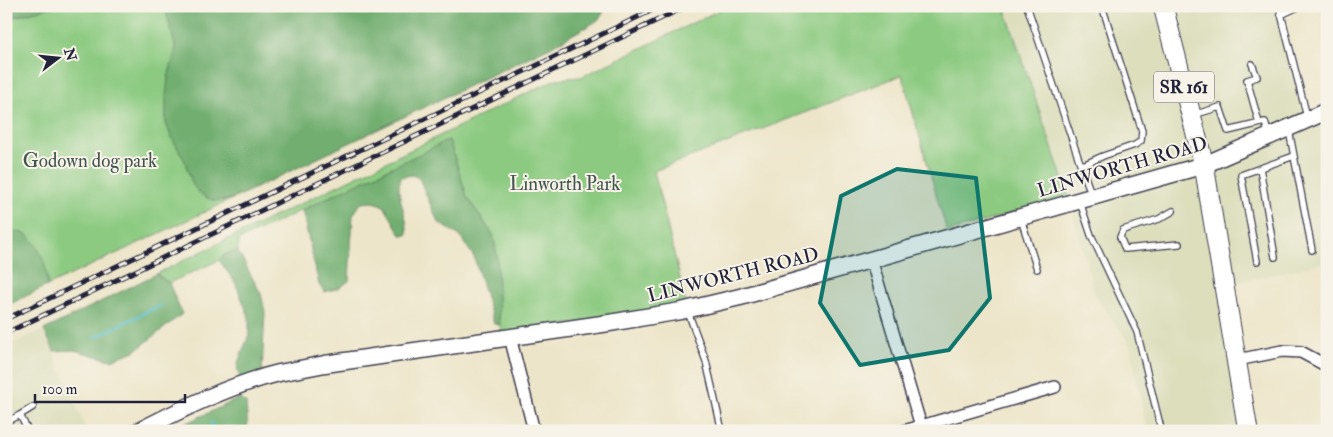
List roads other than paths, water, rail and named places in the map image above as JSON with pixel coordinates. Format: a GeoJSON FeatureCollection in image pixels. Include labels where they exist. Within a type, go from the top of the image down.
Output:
{"type":"FeatureCollection","features":[{"type":"Feature","properties":{"kind":"main road","name":"SR 161"},"geometry":{"type":"LineString","coordinates":[[1163,6],[1204,165],[1248,431]]}},
{"type":"Feature","properties":{"kind":"main road","name":"LINWORTH ROAD"},"geometry":{"type":"LineString","coordinates":[[139,431],[197,402],[278,373],[325,364],[510,338],[688,310],[1204,165],[1264,129],[1288,128],[1327,111]]}},
{"type":"Feature","properties":{"kind":"street"},"geometry":{"type":"LineString","coordinates":[[871,259],[921,426]]}},
{"type":"Feature","properties":{"kind":"street"},"geometry":{"type":"LineString","coordinates":[[510,338],[534,431]]}},
{"type":"Feature","properties":{"kind":"street"},"geometry":{"type":"LineString","coordinates":[[1236,360],[1282,352],[1301,352],[1327,366]]}},
{"type":"Feature","properties":{"kind":"street"},"geometry":{"type":"LineString","coordinates":[[904,431],[1055,386]]}},
{"type":"Feature","properties":{"kind":"lane"},"geometry":{"type":"LineString","coordinates":[[1026,6],[1081,166],[1091,235],[1137,332],[1161,429]]}},
{"type":"Feature","properties":{"kind":"lane"},"geometry":{"type":"LineString","coordinates":[[1081,166],[1103,156],[1135,146],[1141,141],[1142,131],[1140,123],[1102,6]]}},
{"type":"Feature","properties":{"kind":"lane"},"geometry":{"type":"LineString","coordinates":[[1279,6],[1307,119]]}},
{"type":"Feature","properties":{"kind":"lane"},"geometry":{"type":"LineString","coordinates":[[1281,15],[1300,6]]}},
{"type":"Feature","properties":{"kind":"lane"},"geometry":{"type":"LineString","coordinates":[[1191,116],[1220,107],[1228,131],[1264,129],[1247,80],[1257,77],[1252,64]]}},
{"type":"Feature","properties":{"kind":"lane"},"geometry":{"type":"LineString","coordinates":[[1288,128],[1312,250]]}},
{"type":"Feature","properties":{"kind":"lane"},"geometry":{"type":"LineString","coordinates":[[1257,261],[1241,175],[1294,156]]}},
{"type":"Feature","properties":{"kind":"lane"},"geometry":{"type":"LineString","coordinates":[[1260,168],[1275,257]]}},
{"type":"Feature","properties":{"kind":"lane"},"geometry":{"type":"LineString","coordinates":[[1173,211],[1159,219],[1123,230],[1120,237],[1125,249],[1180,244]]}},
{"type":"Feature","properties":{"kind":"lane"},"geometry":{"type":"LineString","coordinates":[[1020,216],[1037,269]]}},
{"type":"Feature","properties":{"kind":"lane"},"geometry":{"type":"LineString","coordinates":[[688,310],[706,361],[722,431]]}},
{"type":"Feature","properties":{"kind":"lane"},"geometry":{"type":"LineString","coordinates":[[6,422],[33,407]]}},
{"type":"Feature","properties":{"kind":"lane"},"geometry":{"type":"LineString","coordinates":[[20,415],[28,431]]}},
{"type":"Feature","properties":{"kind":"waterway"},"geometry":{"type":"LineString","coordinates":[[95,337],[161,305]]}},
{"type":"Feature","properties":{"kind":"waterway"},"geometry":{"type":"LineString","coordinates":[[211,423],[216,431]]}},
{"type":"Feature","properties":{"kind":"railway"},"geometry":{"type":"LineString","coordinates":[[6,319],[661,6]]}},
{"type":"Feature","properties":{"kind":"railway"},"geometry":{"type":"LineString","coordinates":[[6,333],[687,6]]}},
{"type":"Feature","properties":{"kind":"park label","name":"Godown dog park"},"geometry":{"type":"Point","coordinates":[90,160]}},
{"type":"Feature","properties":{"kind":"park label","name":"Linworth Park"},"geometry":{"type":"Point","coordinates":[565,183]}}]}
